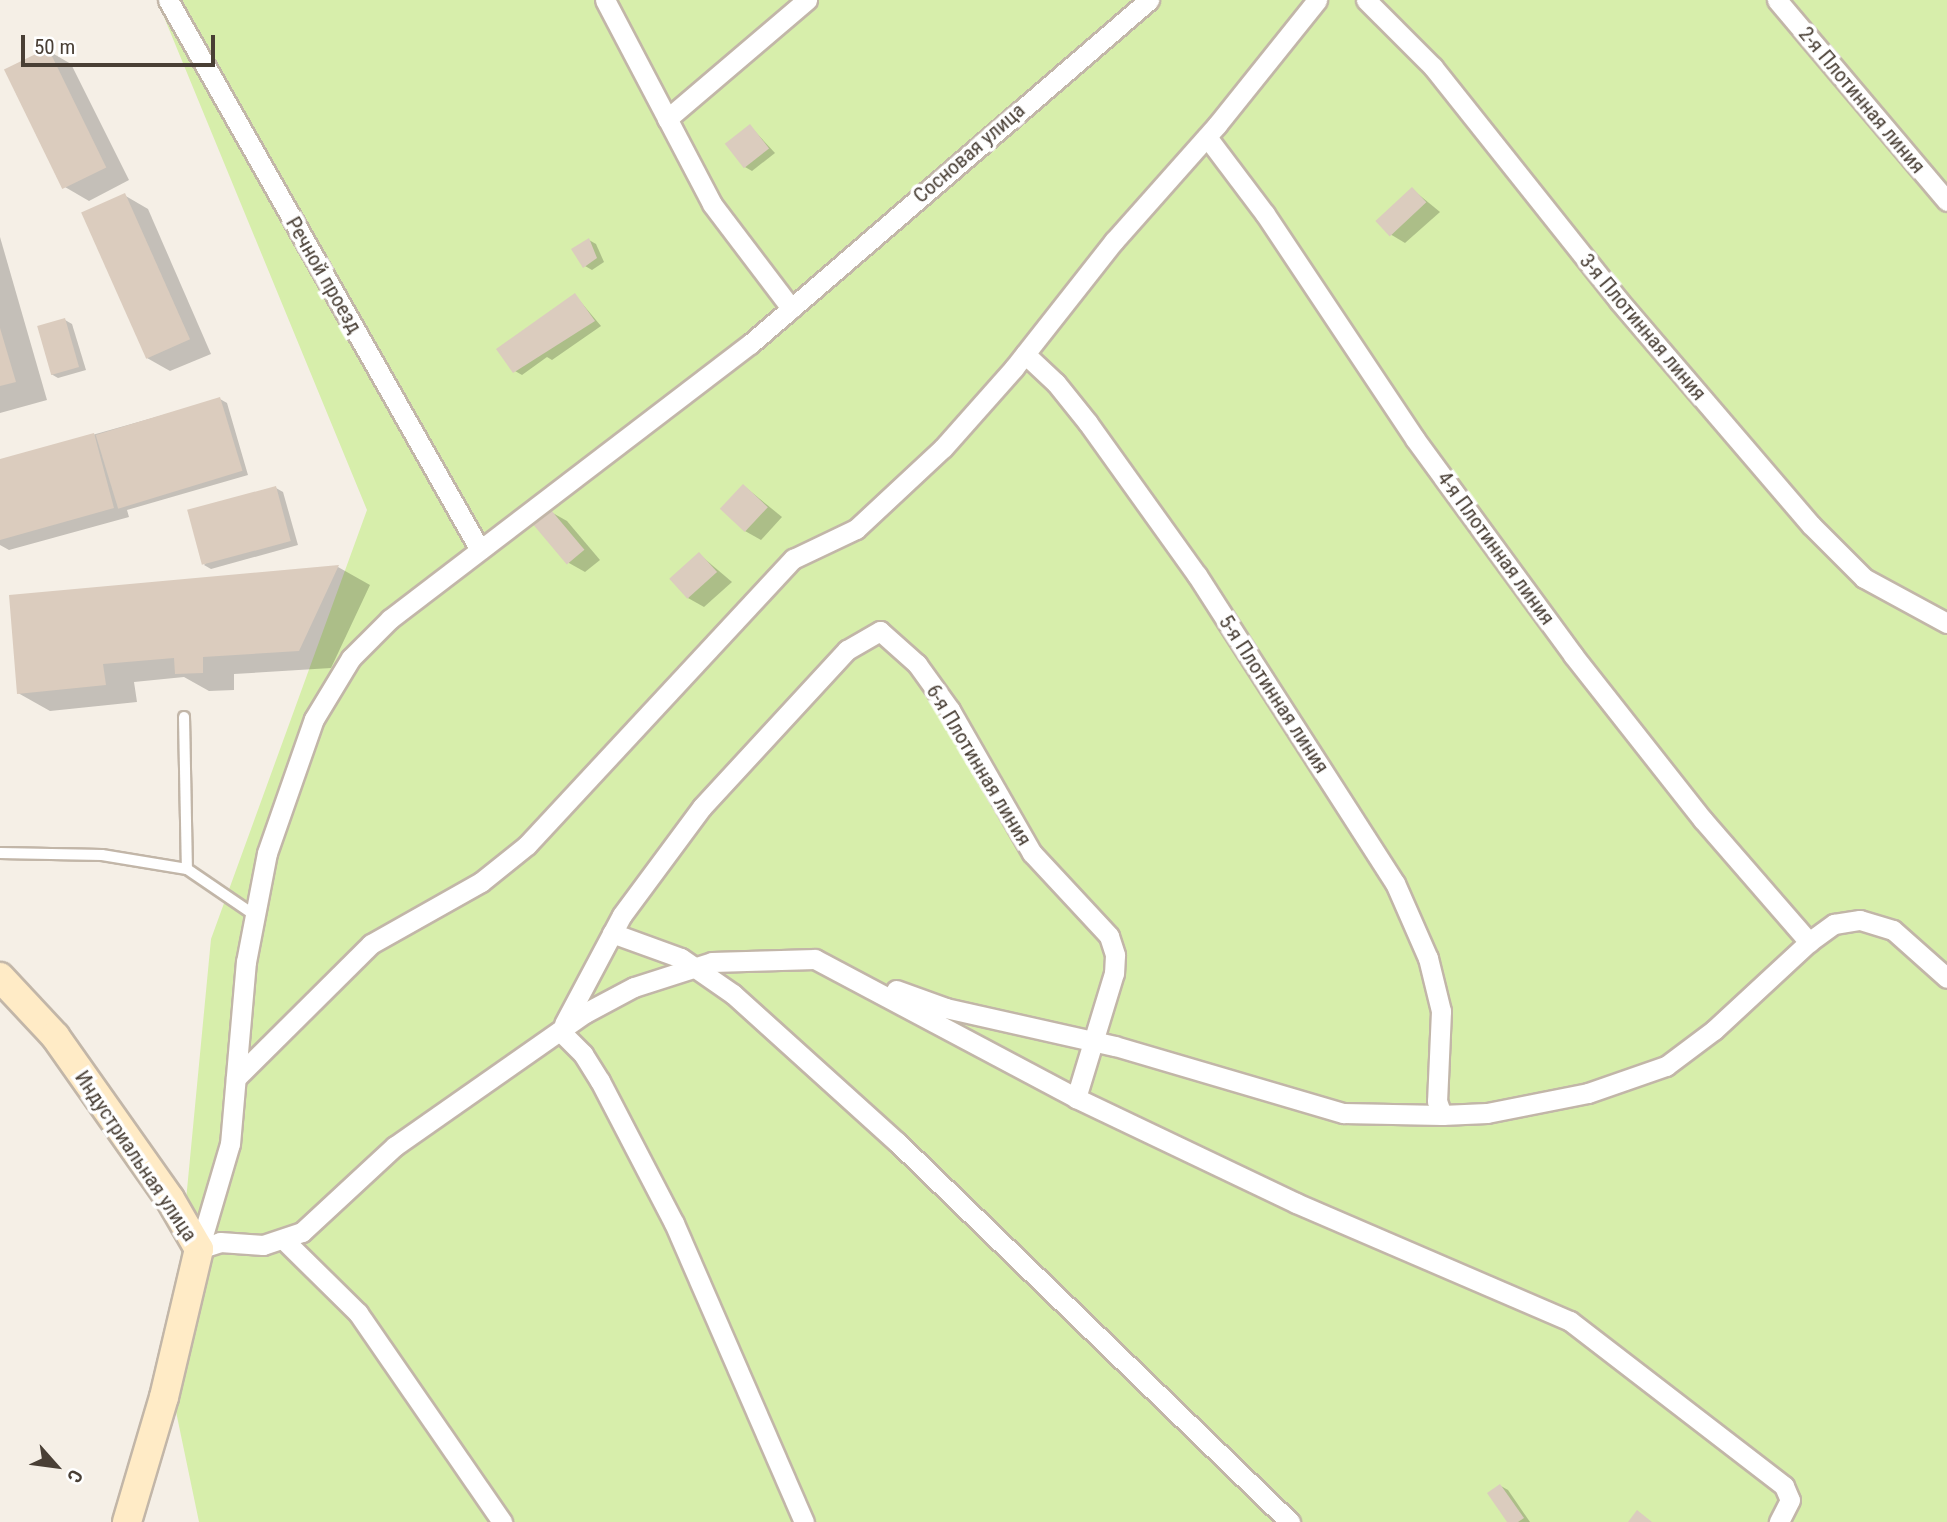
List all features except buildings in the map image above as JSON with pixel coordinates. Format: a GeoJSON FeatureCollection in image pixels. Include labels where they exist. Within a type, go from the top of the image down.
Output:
{"type":"FeatureCollection","features":[{"type":"Feature","properties":{"kind":"main road","name":"Индустриальная улица"},"geometry":{"type":"LineString","coordinates":[[2,976],[55,1036],[170,1199],[198,1249],[164,1397],[127,1522]]}},
{"type":"Feature","properties":{"kind":"street","name":"Речной проезд"},"geometry":{"type":"LineString","coordinates":[[168,0],[480,550]]}},
{"type":"Feature","properties":{"kind":"street"},"geometry":{"type":"LineString","coordinates":[[605,0],[712,204],[791,308]]}},
{"type":"Feature","properties":{"kind":"street"},"geometry":{"type":"LineString","coordinates":[[667,119],[807,0]]}},
{"type":"Feature","properties":{"kind":"street","name":"Сосновая улица"},"geometry":{"type":"LineString","coordinates":[[198,1249],[230,1144],[253,914],[293,773],[334,682],[368,638],[791,308],[1149,0]]}},
{"type":"Feature","properties":{"kind":"street"},"geometry":{"type":"LineString","coordinates":[[236,1078],[371,944],[481,882],[527,845],[793,559],[813,546],[836,541],[877,513],[1025,354],[1114,241],[1207,137],[1317,0]]}},
{"type":"Feature","properties":{"kind":"street","name":"3-я Плотинная линия"},"geometry":{"type":"LineString","coordinates":[[1366,0],[1433,67],[1619,301],[1811,525],[1864,578],[1947,623]]}},
{"type":"Feature","properties":{"kind":"street","name":"2-я Плотинная линия"},"geometry":{"type":"LineString","coordinates":[[1777,0],[1947,201]]}},
{"type":"Feature","properties":{"kind":"street","name":"4-я Плотинная линия"},"geometry":{"type":"LineString","coordinates":[[1207,137],[1265,214],[1415,439],[1573,655],[1703,820],[1809,942]]}},
{"type":"Feature","properties":{"kind":"street","name":"5-я Плотинная линия"},"geometry":{"type":"LineString","coordinates":[[1025,354],[1056,383],[1088,423],[1197,575],[1364,830],[1395,883],[1428,958],[1441,1011],[1441,1072],[1437,1101],[1442,1115]]}},
{"type":"Feature","properties":{"kind":"street","name":"6-я Плотинная линия"},"geometry":{"type":"LineString","coordinates":[[612,933],[636,894],[728,774],[847,650],[880,631],[917,664],[950,709],[1032,853],[1109,936],[1115,955],[1114,973],[1095,1041]]}},
{"type":"Feature","properties":{"kind":"street"},"geometry":{"type":"LineString","coordinates":[[198,1249],[220,1242],[239,1246],[285,1241],[302,1232],[395,1146],[560,1031],[607,1000],[694,966],[792,957],[815,959],[946,1008],[1095,1041],[1343,1113],[1442,1115],[1474,1115],[1588,1093],[1665,1066],[1714,1030],[1809,942],[1834,924],[1860,919],[1877,924],[1909,942],[1947,978]]}},
{"type":"Feature","properties":{"kind":"street"},"geometry":{"type":"LineString","coordinates":[[560,1031],[612,933],[694,966],[733,994],[897,1142],[1290,1522]]}},
{"type":"Feature","properties":{"kind":"street"},"geometry":{"type":"LineString","coordinates":[[855,976],[1008,1065],[1076,1098],[1296,1203],[1570,1321],[1784,1486],[1790,1500],[1779,1522]]}},
{"type":"Feature","properties":{"kind":"street"},"geometry":{"type":"LineString","coordinates":[[560,1031],[583,1054],[600,1081],[674,1223],[804,1522]]}},
{"type":"Feature","properties":{"kind":"street"},"geometry":{"type":"LineString","coordinates":[[1076,1098],[1095,1041]]}},
{"type":"Feature","properties":{"kind":"street"},"geometry":{"type":"LineString","coordinates":[[285,1241],[358,1313],[502,1522]]}},
{"type":"Feature","properties":{"kind":"lane"},"geometry":{"type":"LineString","coordinates":[[184,717],[187,869]]}},
{"type":"Feature","properties":{"kind":"lane"},"geometry":{"type":"LineString","coordinates":[[0,853],[102,855],[187,869],[253,914]]}},
{"type":"Feature","properties":{"kind":"green space"},"geometry":{"type":"Polygon","coordinates":[[[157,0],[1947,0],[1947,1522],[199,1522],[169,1378],[211,939],[367,510],[157,0]]]}}]}
